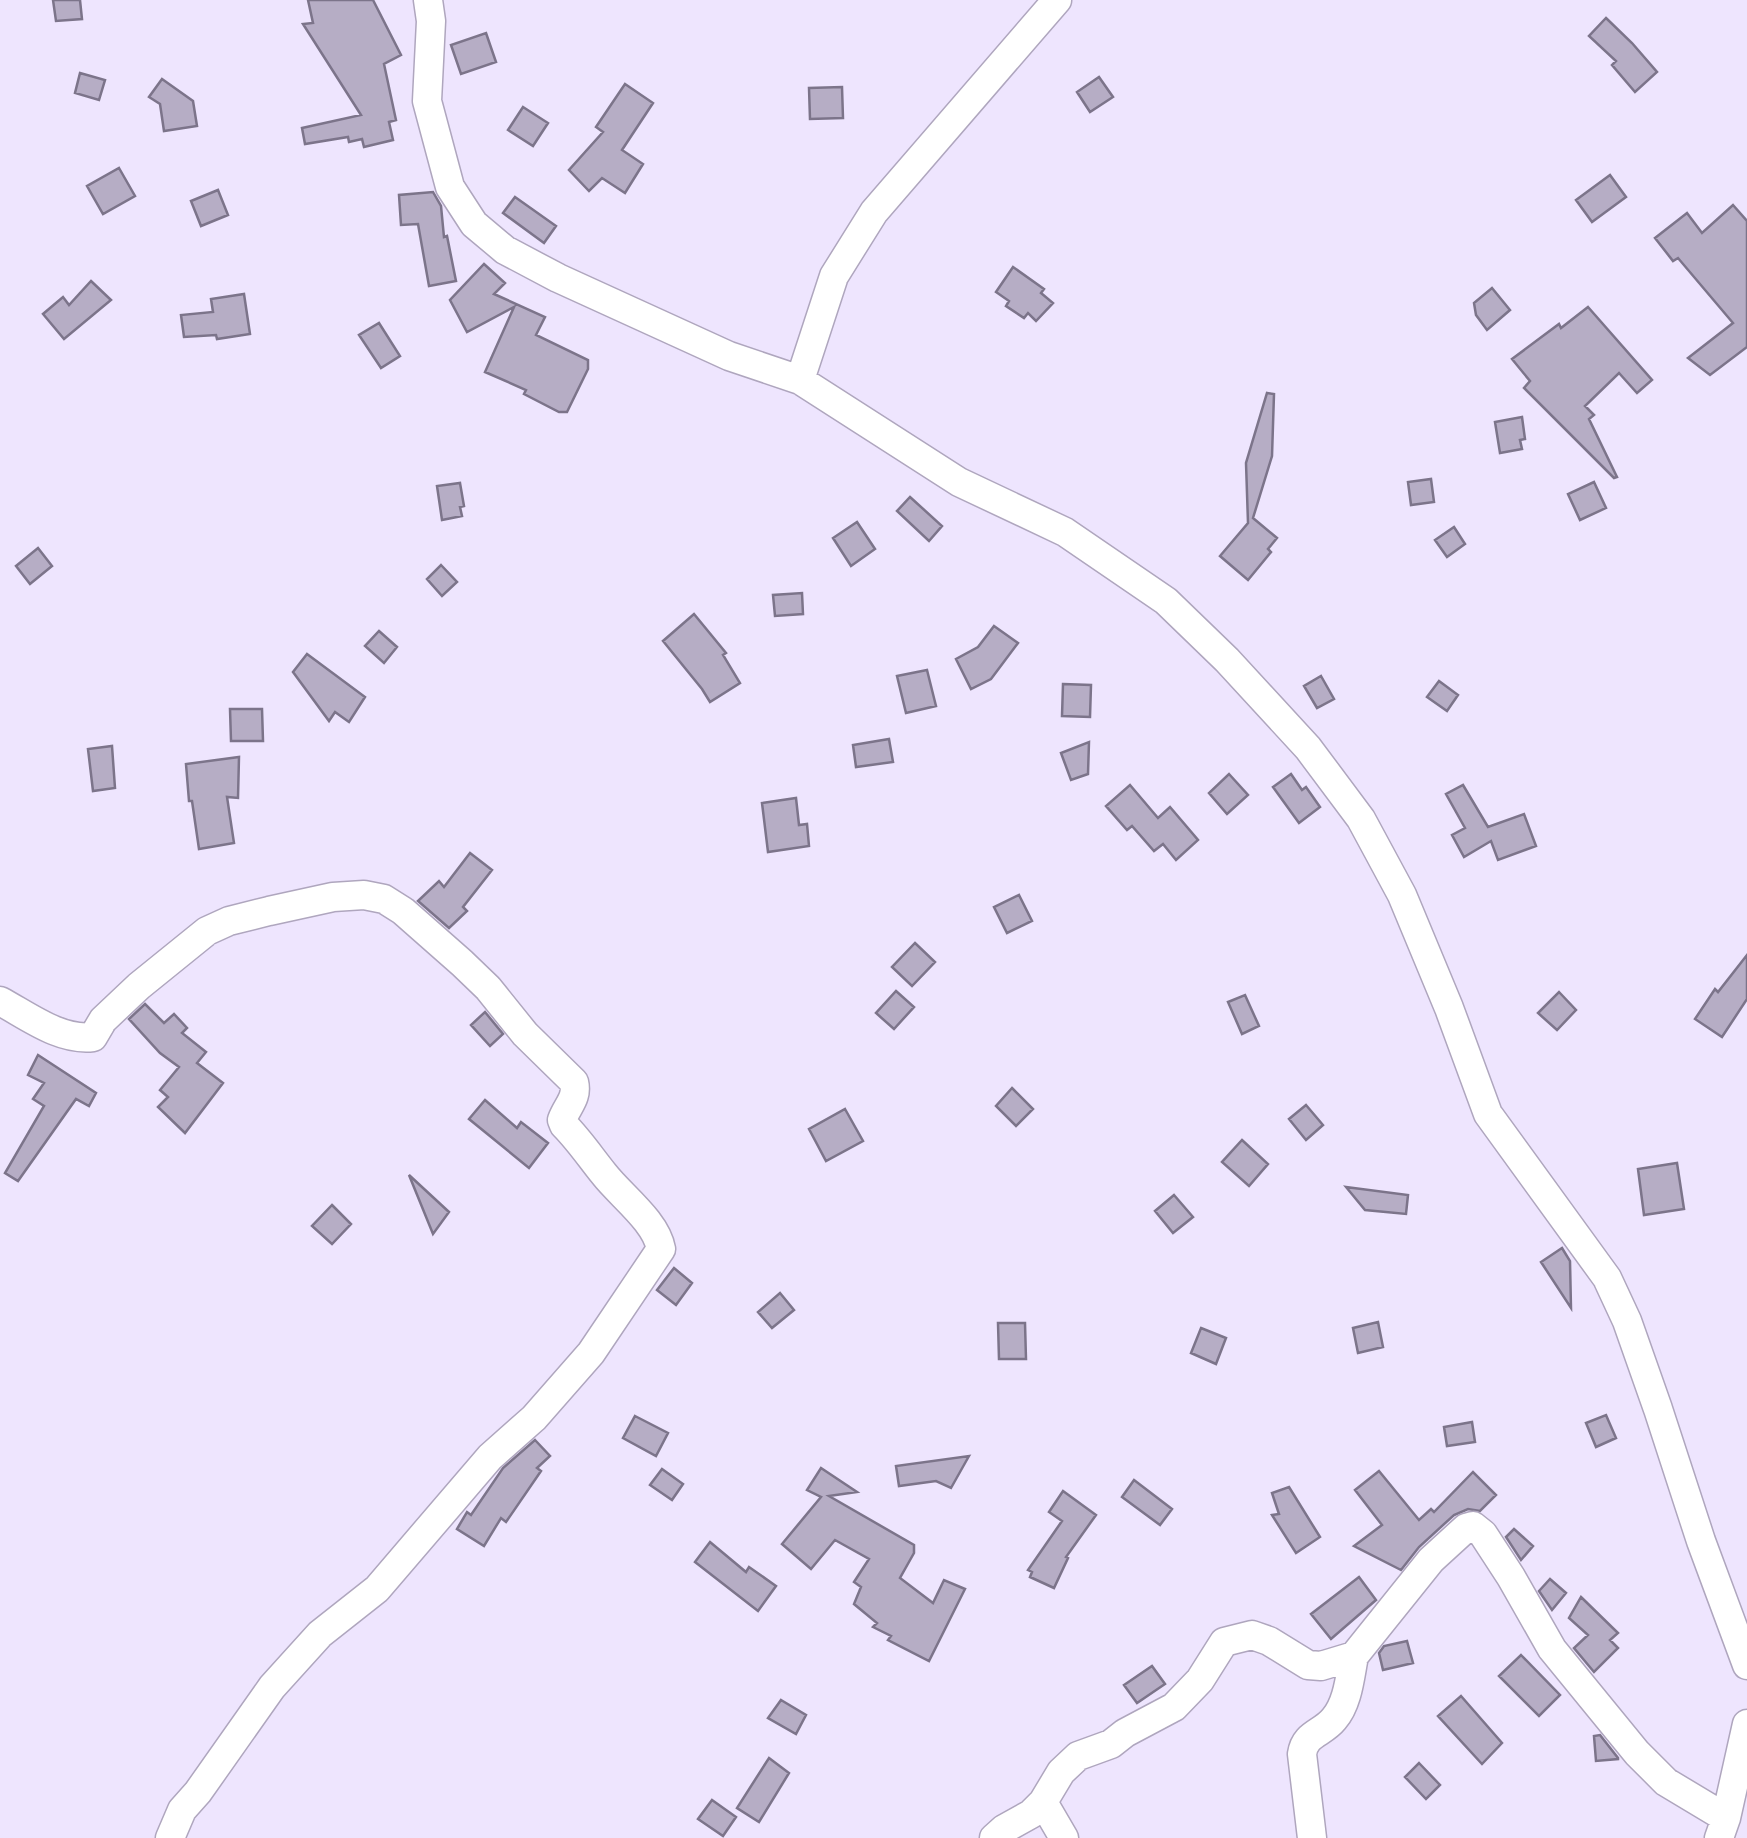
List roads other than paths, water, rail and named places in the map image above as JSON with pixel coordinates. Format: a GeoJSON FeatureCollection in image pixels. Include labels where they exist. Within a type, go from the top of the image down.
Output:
{"type":"FeatureCollection","features":[{"type":"Feature","properties":{"kind":"street"},"geometry":{"type":"LineString","coordinates":[[428,0],[431,20],[427,101],[450,187],[474,224],[505,250],[558,278],[729,356],[800,380],[959,482],[1064,532],[1166,601],[1308,748],[1361,818],[1402,895],[1488,1114],[1607,1278],[1627,1321],[1700,1541],[1747,1665]]}},
{"type":"Feature","properties":{"kind":"street"},"geometry":{"type":"LineString","coordinates":[[800,380],[834,276],[874,212],[1057,0]]}},
{"type":"Feature","properties":{"kind":"street"},"geometry":{"type":"LineString","coordinates":[[0,1000],[35,1021],[78,1039],[92,1038],[103,1020],[139,986],[207,931],[228,921],[333,898],[364,894],[384,899],[403,911],[488,988],[525,1034],[574,1082],[575,1096],[562,1120],[564,1125],[633,1204],[662,1248],[591,1353],[546,1405],[490,1457],[377,1588],[320,1634],[272,1687],[182,1810],[170,1838]]}},
{"type":"Feature","properties":{"kind":"street"},"geometry":{"type":"LineString","coordinates":[[1312,1838],[1302,1754],[1308,1736],[1335,1719],[1354,1656],[1430,1560],[1473,1526],[1483,1534],[1511,1577],[1552,1649],[1637,1752],[1666,1782],[1722,1828],[1747,1724]]}},
{"type":"Feature","properties":{"kind":"street"},"geometry":{"type":"LineString","coordinates":[[994,1838],[1032,1814],[1061,1772],[1078,1756],[1112,1744],[1174,1707],[1200,1680],[1224,1642],[1252,1635],[1308,1665],[1321,1666],[1354,1656]]}},
{"type":"Feature","properties":{"kind":"street"},"geometry":{"type":"LineString","coordinates":[[1042,1802],[1064,1838]]}}]}
